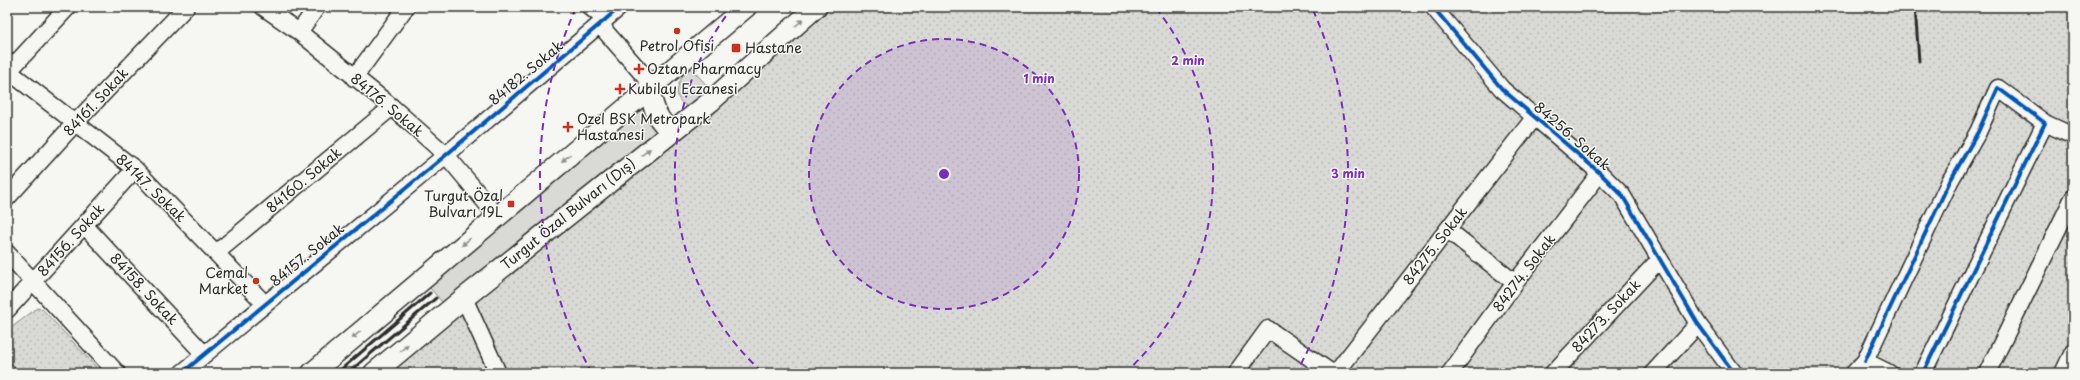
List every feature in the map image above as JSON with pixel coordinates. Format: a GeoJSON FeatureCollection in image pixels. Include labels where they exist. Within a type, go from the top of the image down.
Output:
{"type":"FeatureCollection","features":[{"type":"Feature","properties":{"kind":"main road"},"geometry":{"type":"LineString","coordinates":[[312,373],[746,7]]}},
{"type":"Feature","properties":{"kind":"main road","name":"Turgut Özal Bulvarı (Dış)"},"geometry":{"type":"LineString","coordinates":[[374,373],[464,298],[732,83],[816,7]]}},
{"type":"Feature","properties":{"kind":"main road"},"geometry":{"type":"LineString","coordinates":[[651,88],[653,107],[660,120],[673,131]]}},
{"type":"Feature","properties":{"kind":"street"},"geometry":{"type":"LineString","coordinates":[[7,71],[68,7]]}},
{"type":"Feature","properties":{"kind":"street","name":"84161. Sokak"},"geometry":{"type":"LineString","coordinates":[[7,198],[76,122],[186,7]]}},
{"type":"Feature","properties":{"kind":"street","name":"84176. Sokak"},"geometry":{"type":"LineString","coordinates":[[264,7],[299,32],[354,78],[392,107],[446,155],[497,216]]}},
{"type":"Feature","properties":{"kind":"street"},"geometry":{"type":"LineString","coordinates":[[299,32],[317,7]]}},
{"type":"Feature","properties":{"kind":"street"},"geometry":{"type":"LineString","coordinates":[[354,78],[406,7]]}},
{"type":"Feature","properties":{"kind":"street"},"geometry":{"type":"LineString","coordinates":[[590,7],[600,15],[605,31],[651,88]]}},
{"type":"Feature","properties":{"kind":"street","name":"84182. Sokak"},"geometry":{"type":"LineString","coordinates":[[446,155],[620,7]]}},
{"type":"Feature","properties":{"kind":"street","name":"84256. Sokak"},"geometry":{"type":"LineString","coordinates":[[1433,7],[1502,89],[1600,173],[1622,195],[1698,324],[1734,373]]}},
{"type":"Feature","properties":{"kind":"street","name":"84147. Sokak"},"geometry":{"type":"LineString","coordinates":[[7,71],[76,122],[135,169],[265,304]]}},
{"type":"Feature","properties":{"kind":"street"},"geometry":{"type":"LineString","coordinates":[[1854,373],[1865,362],[1950,181],[1978,132],[1998,88],[2045,123],[2073,136]]}},
{"type":"Feature","properties":{"kind":"street","name":"84160. Sokak"},"geometry":{"type":"LineString","coordinates":[[216,253],[392,107]]}},
{"type":"Feature","properties":{"kind":"street","name":"84275. Sokak"},"geometry":{"type":"LineString","coordinates":[[1336,373],[1534,118]]}},
{"type":"Feature","properties":{"kind":"street"},"geometry":{"type":"LineString","coordinates":[[1923,373],[2045,123]]}},
{"type":"Feature","properties":{"kind":"street","name":"84157. Sokak"},"geometry":{"type":"LineString","coordinates":[[182,373],[446,155]]}},
{"type":"Feature","properties":{"kind":"street","name":"84156. Sokak"},"geometry":{"type":"LineString","coordinates":[[7,310],[135,169]]}},
{"type":"Feature","properties":{"kind":"street","name":"84274. Sokak"},"geometry":{"type":"LineString","coordinates":[[1450,373],[1515,283],[1600,173]]}},
{"type":"Feature","properties":{"kind":"street"},"geometry":{"type":"LineString","coordinates":[[1987,373],[2073,198]]}},
{"type":"Feature","properties":{"kind":"street","name":"84158. Sokak"},"geometry":{"type":"LineString","coordinates":[[84,224],[204,354]]}},
{"type":"Feature","properties":{"kind":"street"},"geometry":{"type":"LineString","coordinates":[[1448,230],[1515,283]]}},
{"type":"Feature","properties":{"kind":"street"},"geometry":{"type":"LineString","coordinates":[[7,253],[117,373]]}},
{"type":"Feature","properties":{"kind":"street","name":"84273. Sokak"},"geometry":{"type":"LineString","coordinates":[[1553,373],[1659,260]]}},
{"type":"Feature","properties":{"kind":"street"},"geometry":{"type":"LineString","coordinates":[[464,298],[498,373]]}},
{"type":"Feature","properties":{"kind":"street"},"geometry":{"type":"LineString","coordinates":[[1653,373],[1698,324]]}},
{"type":"Feature","properties":{"kind":"street"},"geometry":{"type":"LineString","coordinates":[[1236,373],[1268,329],[1332,373]]}},
{"type":"Feature","properties":{"kind":"street"},"geometry":{"type":"LineString","coordinates":[[2063,373],[2073,352]]}},
{"type":"Feature","properties":{"kind":"street"},"geometry":{"type":"LineString","coordinates":[[1865,362],[1889,373]]}},
{"type":"Feature","properties":{"kind":"shaded area"},"geometry":{"type":"Polygon","coordinates":[[[816,7],[2073,7],[2073,373],[390,373],[677,135],[816,7]]]}},
{"type":"Feature","properties":{"kind":"shaded area"},"geometry":{"type":"Polygon","coordinates":[[[689,66],[712,91],[691,108],[680,100],[678,95],[679,83],[689,66]]]}},
{"type":"Feature","properties":{"kind":"shaded area"},"geometry":{"type":"Polygon","coordinates":[[[640,106],[649,117],[668,126],[443,303],[428,286],[640,106]]]}},
{"type":"Feature","properties":{"kind":"shaded area"},"geometry":{"type":"Polygon","coordinates":[[[37,308],[42,309],[102,373],[17,373],[7,362],[7,335],[11,328],[37,308]]]}},
{"type":"Feature","properties":{"kind":"railway"},"geometry":{"type":"LineString","coordinates":[[1915,7],[1919,61]]}},
{"type":"Feature","properties":{"kind":"railway"},"geometry":{"type":"LineString","coordinates":[[337,373],[430,293]]}},
{"type":"Feature","properties":{"kind":"railway"},"geometry":{"type":"LineString","coordinates":[[348,373],[436,298]]}},
{"type":"Feature","properties":{"kind":"cycle path"},"geometry":{"type":"LineString","coordinates":[[182,373],[446,155],[620,7]]}},
{"type":"Feature","properties":{"kind":"cycle path"},"geometry":{"type":"LineString","coordinates":[[1433,7],[1502,89],[1600,173],[1622,195],[1698,324],[1734,373]]}},
{"type":"Feature","properties":{"kind":"cycle path"},"geometry":{"type":"LineString","coordinates":[[1865,361],[1950,181],[1978,132],[1998,88],[2045,123],[1923,373]]}},
{"type":"Feature","properties":{"kind":"place","name":"Petrol Ofisi"},"geometry":{"type":"Point","coordinates":[677,31]}},
{"type":"Feature","properties":{"kind":"place","name":"Hastane"},"geometry":{"type":"Point","coordinates":[736,48]}},
{"type":"Feature","properties":{"kind":"place","name":"Oztan Pharmacy"},"geometry":{"type":"Point","coordinates":[639,69]}},
{"type":"Feature","properties":{"kind":"place","name":"Kubilay Eczanesi"},"geometry":{"type":"Point","coordinates":[620,89]}},
{"type":"Feature","properties":{"kind":"place","name":"Ozel BSK Metropark Hastanesi"},"geometry":{"type":"Point","coordinates":[568,127]}},
{"type":"Feature","properties":{"kind":"place","name":"Turgut Özal Bulvarı 19L"},"geometry":{"type":"Point","coordinates":[511,204]}},
{"type":"Feature","properties":{"kind":"place","name":"Cemal Market"},"geometry":{"type":"Point","coordinates":[256,281]}}]}
